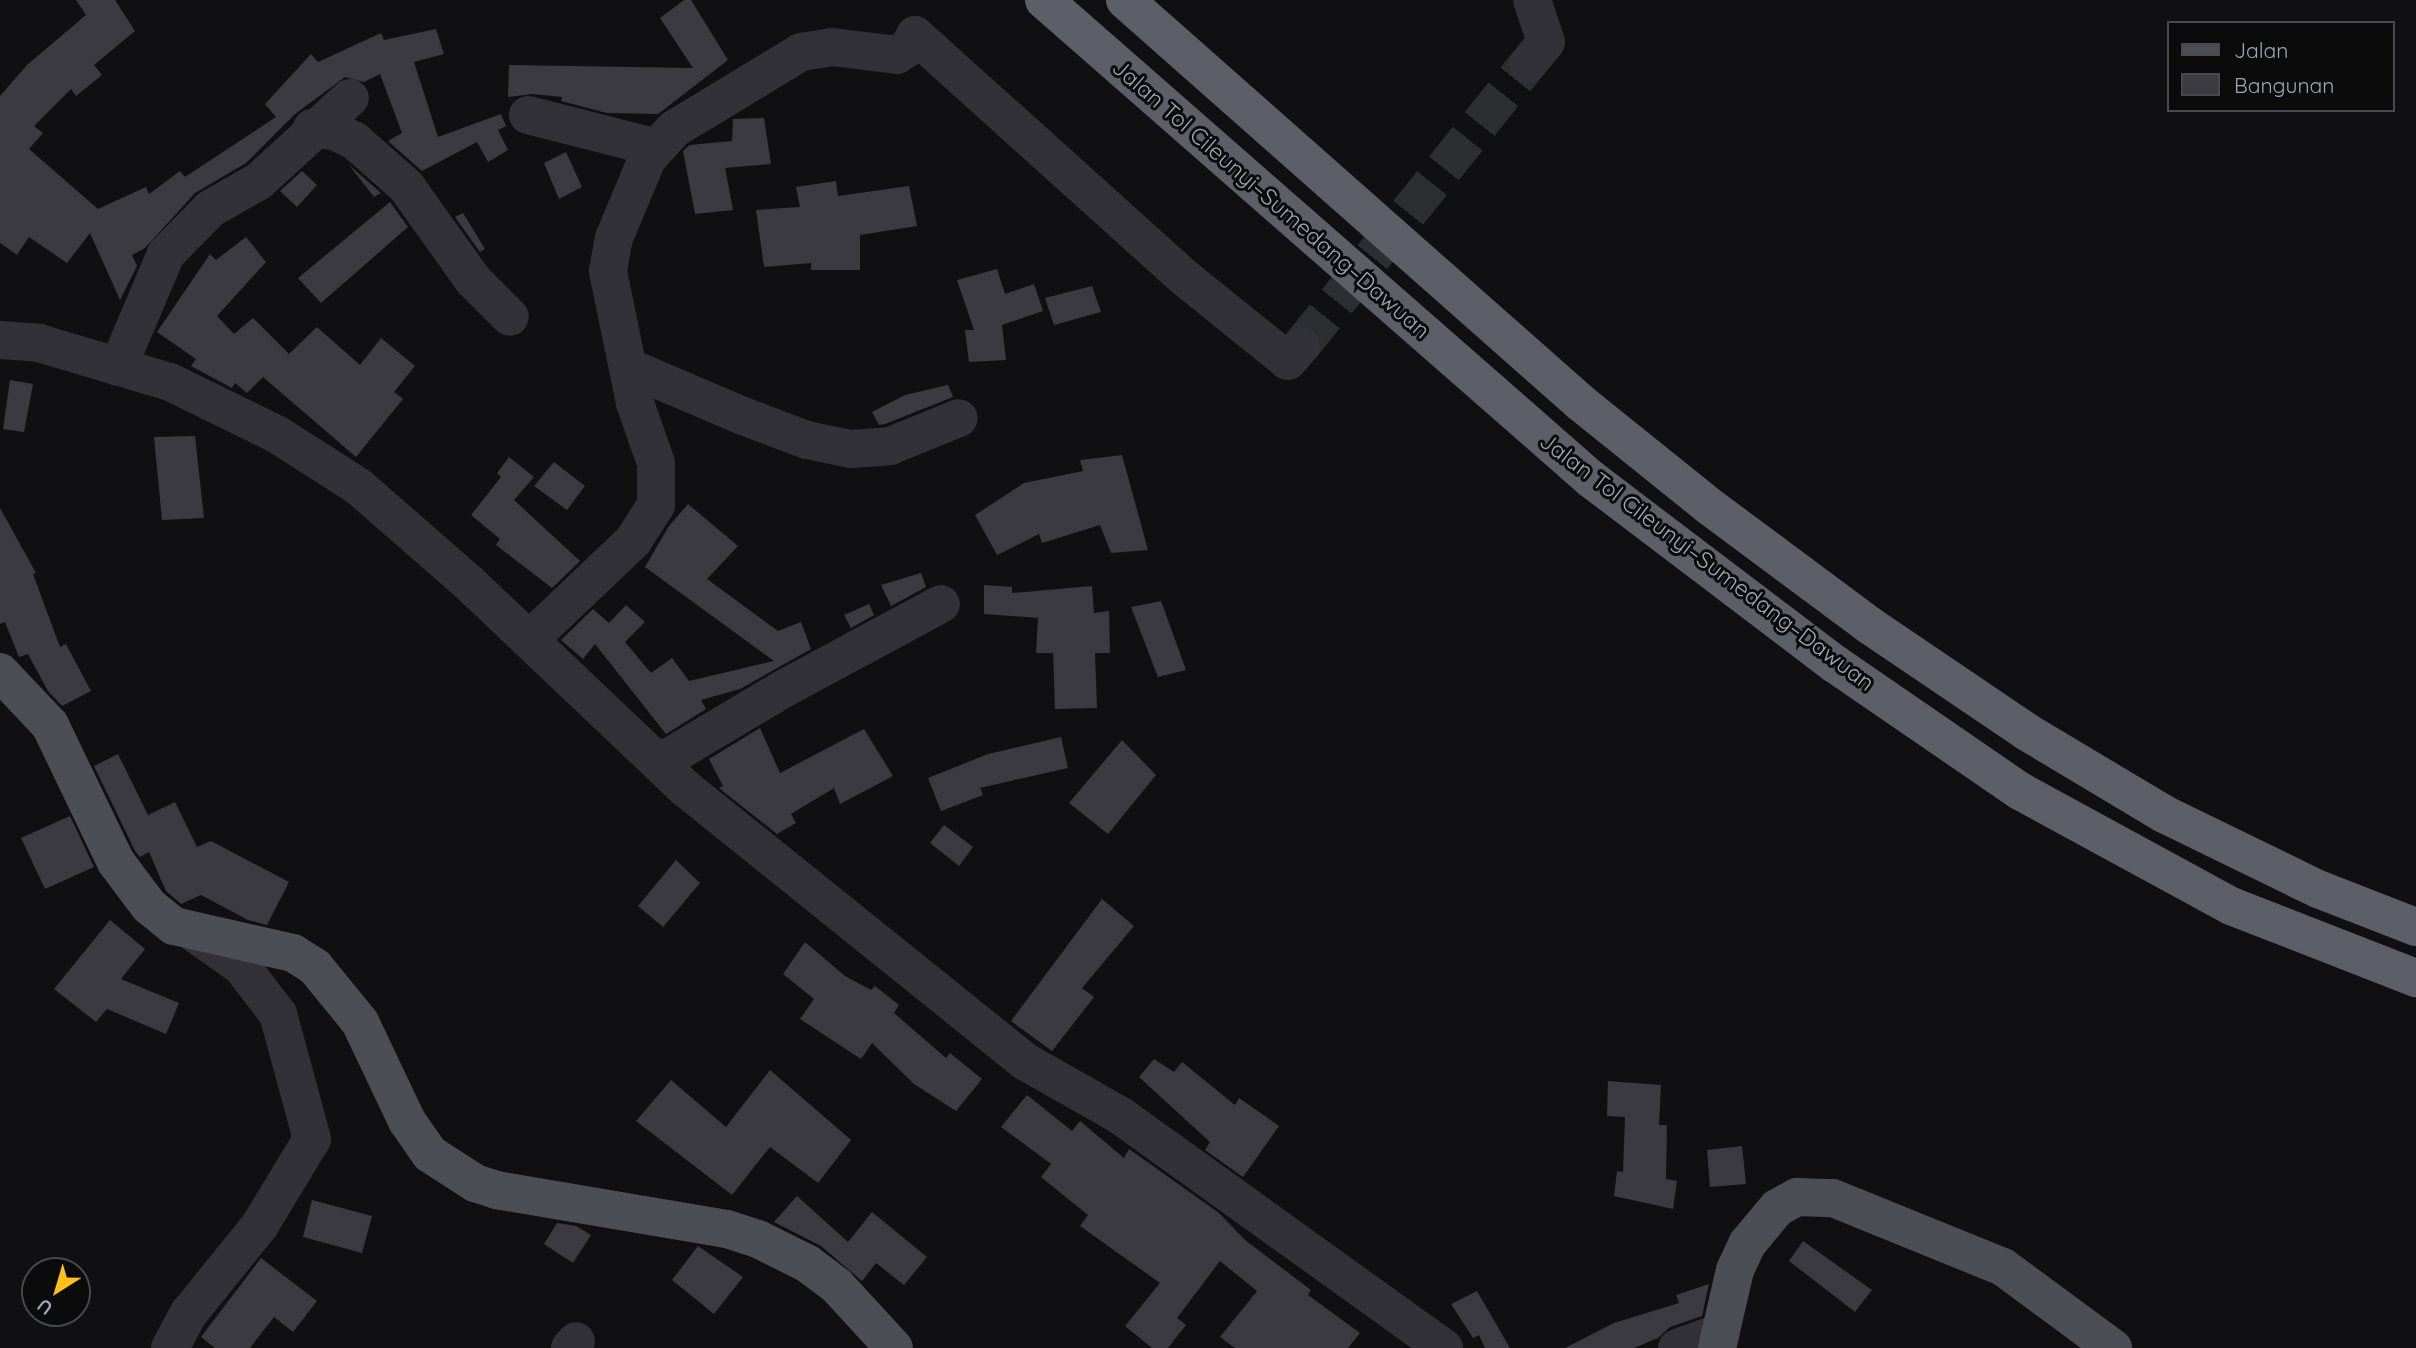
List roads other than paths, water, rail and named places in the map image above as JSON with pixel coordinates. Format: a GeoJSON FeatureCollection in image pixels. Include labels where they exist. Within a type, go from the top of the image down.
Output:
{"type":"FeatureCollection","features":[{"type":"Feature","properties":{"kind":"highway","name":"Jalan Tol Cileunyi–Sumedang–Dawuan"},"geometry":{"type":"LineString","coordinates":[[1044,0],[1591,479],[1835,664],[2020,790],[2220,900],[2416,978]]}},
{"type":"Feature","properties":{"kind":"highway","name":"Jalan Tol Cileunyi–Sumedang–Dawuan"},"geometry":{"type":"LineString","coordinates":[[1125,0],[1581,403],[1709,506],[1869,625],[2027,732],[2164,814],[2318,889],[2416,927]]}},
{"type":"Feature","properties":{"kind":"main road"},"geometry":{"type":"LineString","coordinates":[[0,672],[31,701],[61,743],[116,862],[149,906],[174,926],[194,933],[293,953],[315,967],[360,1022],[407,1121],[430,1154],[475,1183],[727,1229],[758,1239],[808,1264],[837,1286],[894,1348]]}},
{"type":"Feature","properties":{"kind":"main road"},"geometry":{"type":"LineString","coordinates":[[1719,1340],[1735,1270],[1746,1244],[1777,1208],[1797,1197],[1833,1198],[2003,1267],[2113,1348]]}},
{"type":"Feature","properties":{"kind":"street"},"geometry":{"type":"LineString","coordinates":[[1528,64],[1546,42],[1532,0]]}},
{"type":"Feature","properties":{"kind":"street"},"geometry":{"type":"LineString","coordinates":[[529,640],[633,541],[656,505],[656,463],[628,367],[608,271],[610,255],[627,203],[654,147],[698,113],[801,52],[832,47],[894,55],[905,51],[915,35],[1185,278],[1288,361],[1301,346]]}},
{"type":"Feature","properties":{"kind":"street"},"geometry":{"type":"LineString","coordinates":[[118,367],[166,254],[210,209],[259,181],[312,128],[350,98]]}},
{"type":"Feature","properties":{"kind":"street"},"geometry":{"type":"LineString","coordinates":[[528,115],[654,147]]}},
{"type":"Feature","properties":{"kind":"street"},"geometry":{"type":"LineString","coordinates":[[312,128],[334,131],[355,141],[405,186],[473,280],[510,317]]}},
{"type":"Feature","properties":{"kind":"street"},"geometry":{"type":"LineString","coordinates":[[0,340],[39,343],[170,382],[278,435],[359,487],[529,640],[659,763],[1026,1062],[1121,1116],[1444,1348]]}},
{"type":"Feature","properties":{"kind":"street"},"geometry":{"type":"LineString","coordinates":[[628,367],[807,440],[850,449],[890,446],[959,418]]}},
{"type":"Feature","properties":{"kind":"street"},"geometry":{"type":"LineString","coordinates":[[659,763],[785,688],[941,604]]}},
{"type":"Feature","properties":{"kind":"street"},"geometry":{"type":"LineString","coordinates":[[170,1348],[189,1313],[260,1225],[312,1139],[278,1014],[241,966],[194,933]]}},
{"type":"Feature","properties":{"kind":"street"},"geometry":{"type":"LineString","coordinates":[[1677,1348],[1719,1340]]}},
{"type":"Feature","properties":{"kind":"tunnel"},"geometry":{"type":"LineString","coordinates":[[1301,346],[1528,64]]}}]}
